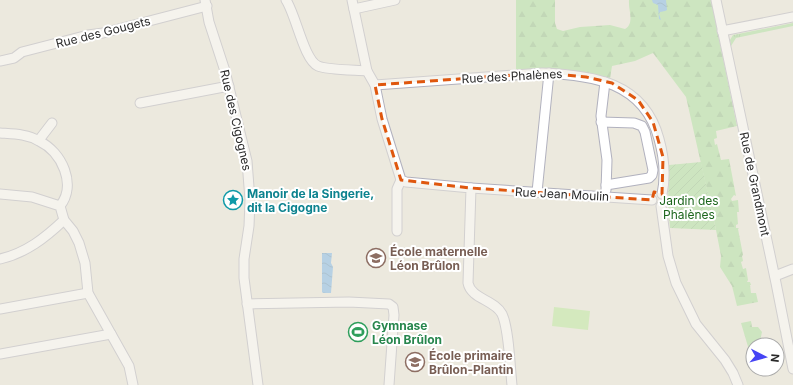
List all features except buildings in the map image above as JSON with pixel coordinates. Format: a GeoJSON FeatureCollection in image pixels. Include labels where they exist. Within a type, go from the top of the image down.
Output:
{"type":"FeatureCollection","features":[{"type":"Feature","properties":{"kind":"street"},"geometry":{"type":"LineString","coordinates":[[286,0],[294,16],[306,52],[316,66],[324,68],[367,71]]}},
{"type":"Feature","properties":{"kind":"street"},"geometry":{"type":"LineString","coordinates":[[395,0],[353,4],[367,71],[376,85],[382,119],[401,180],[397,189],[397,231]]}},
{"type":"Feature","properties":{"kind":"street","name":"Rue de Grandmont"},"geometry":{"type":"LineString","coordinates":[[716,0],[775,276],[793,369]]}},
{"type":"Feature","properties":{"kind":"street","name":"Rue des Gougets"},"geometry":{"type":"LineString","coordinates":[[0,61],[14,58],[22,52],[88,35],[103,33],[206,3]]}},
{"type":"Feature","properties":{"kind":"street","name":"Rue des Cigognes"},"geometry":{"type":"LineString","coordinates":[[206,3],[229,86],[247,161],[250,200],[249,226],[243,270],[258,385]]}},
{"type":"Feature","properties":{"kind":"street"},"geometry":{"type":"LineString","coordinates":[[722,31],[793,17]]}},
{"type":"Feature","properties":{"kind":"street"},"geometry":{"type":"LineString","coordinates":[[537,192],[549,73]]}},
{"type":"Feature","properties":{"kind":"street","name":"Rue des Phalènes"},"geometry":{"type":"LineString","coordinates":[[376,85],[512,74],[549,73],[570,74],[605,82],[622,88],[638,100],[644,107],[658,133],[664,157],[664,185],[662,194]]}},
{"type":"Feature","properties":{"kind":"street"},"geometry":{"type":"LineString","coordinates":[[605,82],[601,110],[601,122],[607,160],[605,196]]}},
{"type":"Feature","properties":{"kind":"street"},"geometry":{"type":"LineString","coordinates":[[140,104],[229,86]]}},
{"type":"Feature","properties":{"kind":"street"},"geometry":{"type":"LineString","coordinates":[[601,122],[634,123],[642,126],[645,132],[653,170],[652,175],[649,178],[606,185]]}},
{"type":"Feature","properties":{"kind":"street"},"geometry":{"type":"LineString","coordinates":[[39,140],[52,123]]}},
{"type":"Feature","properties":{"kind":"street"},"geometry":{"type":"LineString","coordinates":[[0,133],[28,136],[47,145],[64,168],[68,182],[66,198],[60,206]]}},
{"type":"Feature","properties":{"kind":"street","name":"Rue Jean Moulin"},"geometry":{"type":"LineString","coordinates":[[401,180],[406,182],[471,188],[652,200]]}},
{"type":"Feature","properties":{"kind":"street"},"geometry":{"type":"LineString","coordinates":[[471,188],[469,288],[498,308],[502,314],[508,346],[512,385]]}},
{"type":"Feature","properties":{"kind":"street"},"geometry":{"type":"LineString","coordinates":[[0,194],[32,197],[60,206]]}},
{"type":"Feature","properties":{"kind":"street"},"geometry":{"type":"LineString","coordinates":[[655,194],[662,194],[665,196],[666,200],[661,206],[655,205],[652,200],[655,194]]}},
{"type":"Feature","properties":{"kind":"street"},"geometry":{"type":"LineString","coordinates":[[60,206],[64,220],[73,231],[83,256],[88,293],[129,366],[133,385]]}},
{"type":"Feature","properties":{"kind":"street"},"geometry":{"type":"LineString","coordinates":[[661,206],[668,256],[676,282],[696,324],[724,360],[738,385]]}},
{"type":"Feature","properties":{"kind":"street"},"geometry":{"type":"LineString","coordinates":[[0,259],[19,253],[33,246],[64,220]]}},
{"type":"Feature","properties":{"kind":"street"},"geometry":{"type":"LineString","coordinates":[[775,276],[793,269]]}},
{"type":"Feature","properties":{"kind":"street"},"geometry":{"type":"LineString","coordinates":[[0,309],[88,293]]}},
{"type":"Feature","properties":{"kind":"street"},"geometry":{"type":"LineString","coordinates":[[247,304],[349,302],[389,304],[393,307],[394,315],[389,385]]}},
{"type":"Feature","properties":{"kind":"street"},"geometry":{"type":"LineString","coordinates":[[0,354],[112,334]]}},
{"type":"Feature","properties":{"kind":"highlighted area"},"geometry":{"type":"Polygon","coordinates":[[[542,73],[586,77],[612,83],[638,100],[653,122],[663,157],[662,194],[654,192],[652,200],[471,188],[401,180],[382,119],[375,85],[542,73]]]}},
{"type":"Feature","properties":{"kind":"green space"},"geometry":{"type":"Polygon","coordinates":[[[516,0],[555,0],[555,23],[557,29],[563,31],[580,27],[610,25],[625,29],[630,23],[629,0],[711,0],[737,126],[716,131],[717,138],[714,139],[715,145],[717,144],[721,160],[729,159],[736,196],[734,195],[731,199],[732,201],[738,200],[739,212],[737,212],[738,224],[736,225],[736,228],[739,228],[743,255],[743,261],[741,262],[743,269],[746,268],[747,282],[750,282],[751,293],[756,293],[758,302],[737,306],[732,286],[720,267],[721,256],[716,230],[686,97],[653,53],[635,61],[612,66],[610,79],[564,69],[516,69],[516,0]]]}},
{"type":"Feature","properties":{"kind":"green space"},"geometry":{"type":"Polygon","coordinates":[[[793,23],[793,26],[736,38],[731,46],[730,40],[733,35],[793,23]]]}},
{"type":"Feature","properties":{"kind":"green space","name":"Jardin des Phalènes"},"geometry":{"type":"Polygon","coordinates":[[[701,162],[716,230],[670,228],[668,204],[669,165],[701,162]]]}},
{"type":"Feature","properties":{"kind":"green space"},"geometry":{"type":"Polygon","coordinates":[[[554,307],[590,311],[588,330],[552,326],[554,307]]]}},
{"type":"Feature","properties":{"kind":"green space"},"geometry":{"type":"Polygon","coordinates":[[[751,321],[752,327],[758,327],[762,332],[761,337],[745,337],[741,323],[751,321]]]}},
{"type":"Feature","properties":{"kind":"water"},"geometry":{"type":"Polygon","coordinates":[[[652,0],[666,0],[667,10],[660,12],[659,14],[661,20],[659,19],[658,5],[653,3],[652,0]]]}},
{"type":"Feature","properties":{"kind":"water"},"geometry":{"type":"Polygon","coordinates":[[[322,253],[332,253],[331,263],[333,267],[331,293],[322,292],[322,253]]]}},
{"type":"Feature","properties":{"kind":"place","name":"Manoir de la Singerie, dit la Cigogne"},"geometry":{"type":"Point","coordinates":[233,200]}},
{"type":"Feature","properties":{"kind":"place","name":"École maternelle Léon Brûlon"},"geometry":{"type":"Point","coordinates":[376,258]}},
{"type":"Feature","properties":{"kind":"place","name":"Gymnase Léon Brûlon"},"geometry":{"type":"Point","coordinates":[358,332]}},
{"type":"Feature","properties":{"kind":"place","name":"École primaire Brûlon-Plantin"},"geometry":{"type":"Point","coordinates":[415,362]}}]}
